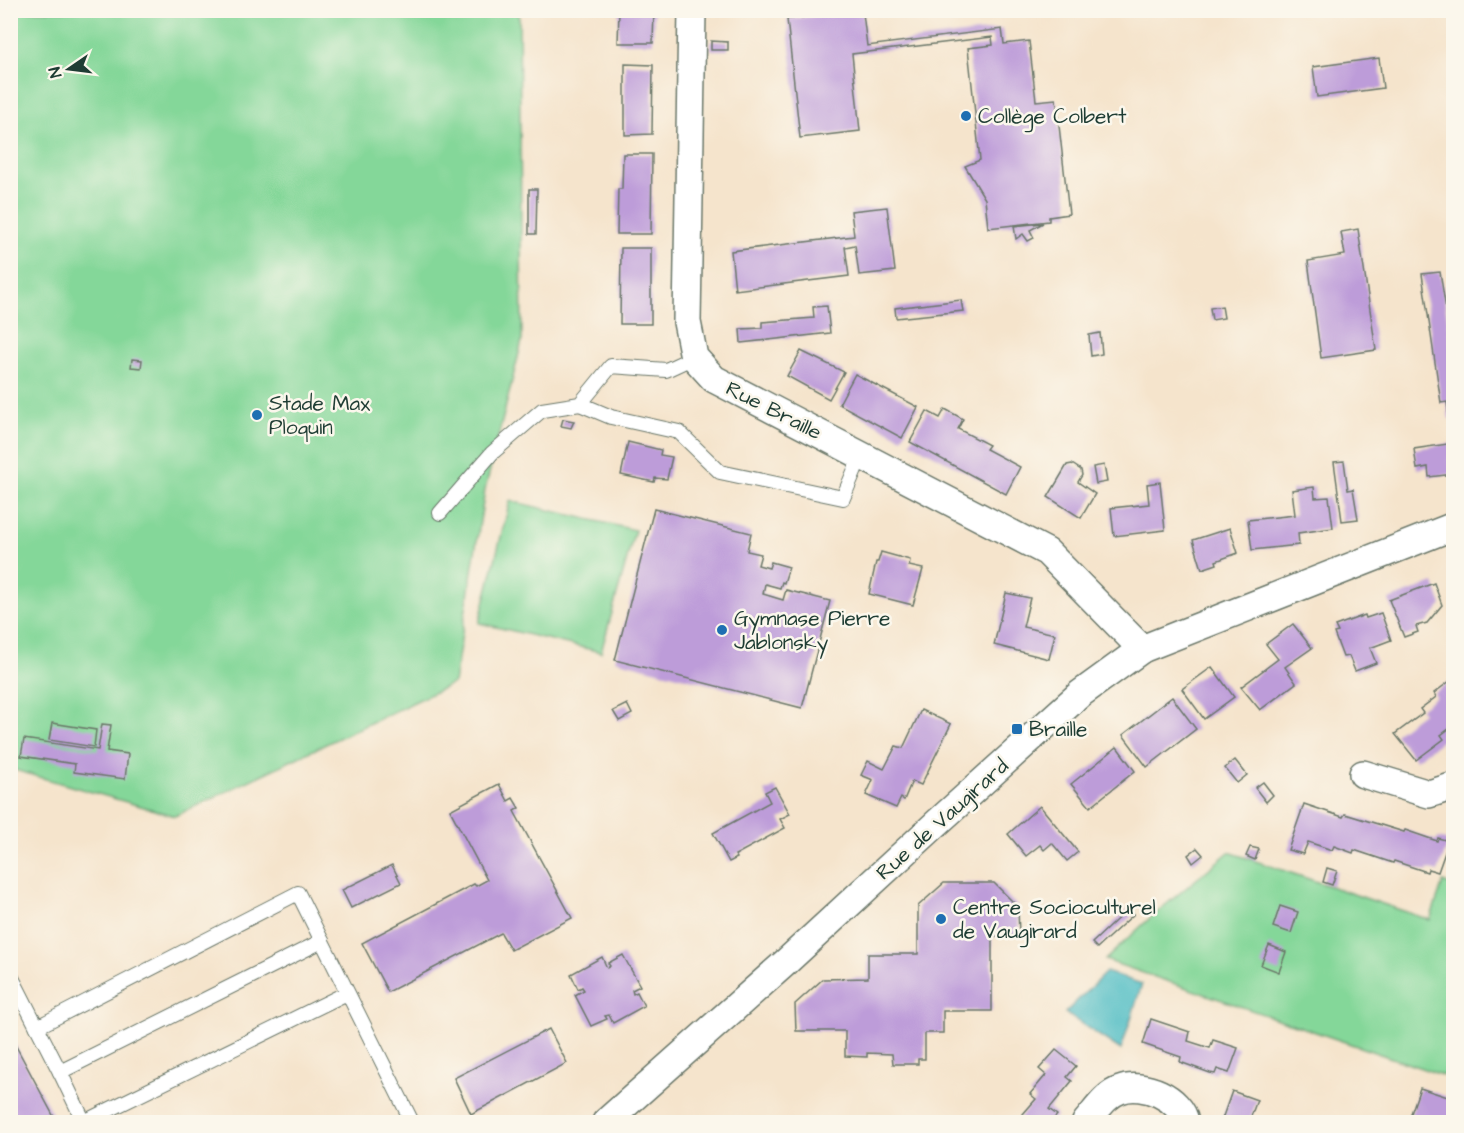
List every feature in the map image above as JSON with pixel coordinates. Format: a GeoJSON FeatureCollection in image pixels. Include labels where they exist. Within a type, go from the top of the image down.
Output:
{"type":"FeatureCollection","features":[{"type":"Feature","properties":{"kind":"street"},"geometry":{"type":"LineString","coordinates":[[692,10],[687,322],[694,357]]}},
{"type":"Feature","properties":{"kind":"street","name":"Rue Braille"},"geometry":{"type":"LineString","coordinates":[[694,357],[714,379],[1047,552],[1142,650]]}},
{"type":"Feature","properties":{"kind":"street","name":"Rue de Vaugirard"},"geometry":{"type":"LineString","coordinates":[[606,1122],[785,963],[1080,694],[1142,650],[1454,526]]}},
{"type":"Feature","properties":{"kind":"street"},"geometry":{"type":"LineString","coordinates":[[1363,774],[1429,794],[1454,786]]}},
{"type":"Feature","properties":{"kind":"street"},"geometry":{"type":"LineString","coordinates":[[1086,1122],[1106,1099],[1120,1090],[1134,1088],[1144,1089],[1172,1100],[1184,1116],[1185,1122]]}},
{"type":"Feature","properties":{"kind":"lane"},"geometry":{"type":"LineString","coordinates":[[580,404],[611,366],[666,370],[694,357]]}},
{"type":"Feature","properties":{"kind":"lane"},"geometry":{"type":"LineString","coordinates":[[440,513],[492,453],[542,410],[580,404],[611,417],[679,432],[720,472],[843,498],[861,455]]}},
{"type":"Feature","properties":{"kind":"lane"},"geometry":{"type":"LineString","coordinates":[[37,1027],[298,893],[412,1122]]}},
{"type":"Feature","properties":{"kind":"lane"},"geometry":{"type":"LineString","coordinates":[[60,1072],[322,941]]}},
{"type":"Feature","properties":{"kind":"lane"},"geometry":{"type":"LineString","coordinates":[[10,974],[84,1122],[347,993]]}},
{"type":"Feature","properties":{"kind":"green space","name":"Stade Max Ploquin"},"geometry":{"type":"Polygon","coordinates":[[[10,11],[519,11],[522,341],[485,490],[454,683],[175,816],[11,769],[10,11]]]}},
{"type":"Feature","properties":{"kind":"green space"},"geometry":{"type":"Polygon","coordinates":[[[510,501],[635,530],[601,652],[479,623],[510,501]]]}},
{"type":"Feature","properties":{"kind":"green space"},"geometry":{"type":"Polygon","coordinates":[[[1229,852],[1430,920],[1443,882],[1453,886],[1453,1079],[1105,960],[1151,917],[1229,852]]]}},
{"type":"Feature","properties":{"kind":"water"},"geometry":{"type":"Polygon","coordinates":[[[1106,972],[1142,984],[1121,1050],[1065,1013],[1106,972]]]}},
{"type":"Feature","properties":{"kind":"building"},"geometry":{"type":"Polygon","coordinates":[[[619,10],[654,10],[653,43],[618,43],[619,10]]]}},
{"type":"Feature","properties":{"kind":"building"},"geometry":{"type":"Polygon","coordinates":[[[863,13],[867,46],[1002,29],[1004,44],[1029,41],[1036,101],[1056,99],[1069,214],[1049,217],[1049,221],[988,228],[985,199],[965,166],[980,160],[968,48],[993,45],[992,37],[852,54],[860,131],[800,138],[787,19],[863,13]]]}},
{"type":"Feature","properties":{"kind":"building"},"geometry":{"type":"Polygon","coordinates":[[[711,41],[728,42],[728,50],[711,50],[711,41]]]}},
{"type":"Feature","properties":{"kind":"building"},"geometry":{"type":"Polygon","coordinates":[[[1379,58],[1383,88],[1317,97],[1313,67],[1379,58]]]}},
{"type":"Feature","properties":{"kind":"building"},"geometry":{"type":"Polygon","coordinates":[[[625,64],[653,65],[652,134],[625,135],[625,64]]]}},
{"type":"Feature","properties":{"kind":"building"},"geometry":{"type":"Polygon","coordinates":[[[623,154],[652,154],[651,234],[617,234],[618,189],[622,189],[623,154]]]}},
{"type":"Feature","properties":{"kind":"building"},"geometry":{"type":"Polygon","coordinates":[[[529,189],[537,189],[536,234],[529,234],[529,189]]]}},
{"type":"Feature","properties":{"kind":"building"},"geometry":{"type":"Polygon","coordinates":[[[887,207],[895,271],[859,275],[855,245],[845,247],[849,276],[735,290],[731,251],[854,236],[851,211],[887,207]]]}},
{"type":"Feature","properties":{"kind":"building"},"geometry":{"type":"Polygon","coordinates":[[[1043,223],[1030,230],[1034,238],[1028,241],[1023,234],[1016,239],[1014,226],[1043,223]]]}},
{"type":"Feature","properties":{"kind":"building"},"geometry":{"type":"Polygon","coordinates":[[[1358,229],[1376,350],[1321,358],[1308,261],[1345,255],[1341,232],[1358,229]]]}},
{"type":"Feature","properties":{"kind":"building"},"geometry":{"type":"Polygon","coordinates":[[[621,248],[651,248],[651,324],[620,324],[621,248]]]}},
{"type":"Feature","properties":{"kind":"building"},"geometry":{"type":"Polygon","coordinates":[[[1440,272],[1454,360],[1454,418],[1449,419],[1447,402],[1441,403],[1422,274],[1440,272]]]}},
{"type":"Feature","properties":{"kind":"building"},"geometry":{"type":"Polygon","coordinates":[[[961,300],[963,311],[896,318],[895,308],[961,300]]]}},
{"type":"Feature","properties":{"kind":"building"},"geometry":{"type":"Polygon","coordinates":[[[827,306],[830,333],[741,343],[740,329],[762,328],[762,322],[814,318],[813,307],[827,306]]]}},
{"type":"Feature","properties":{"kind":"building"},"geometry":{"type":"Polygon","coordinates":[[[1222,306],[1224,318],[1212,320],[1210,308],[1222,306]]]}},
{"type":"Feature","properties":{"kind":"building"},"geometry":{"type":"Polygon","coordinates":[[[1100,333],[1102,354],[1091,356],[1089,335],[1100,333]]]}},
{"type":"Feature","properties":{"kind":"building"},"geometry":{"type":"Polygon","coordinates":[[[801,351],[844,372],[829,399],[787,376],[801,351]]]}},
{"type":"Feature","properties":{"kind":"building"},"geometry":{"type":"Polygon","coordinates":[[[132,359],[142,360],[141,368],[131,367],[132,359]]]}},
{"type":"Feature","properties":{"kind":"building"},"geometry":{"type":"Polygon","coordinates":[[[855,374],[918,407],[902,438],[839,404],[855,374]]]}},
{"type":"Feature","properties":{"kind":"building"},"geometry":{"type":"Polygon","coordinates":[[[945,409],[963,419],[958,429],[989,445],[986,449],[1020,467],[1006,494],[910,442],[927,411],[940,418],[945,409]]]}},
{"type":"Feature","properties":{"kind":"building"},"geometry":{"type":"Polygon","coordinates":[[[563,419],[574,421],[571,428],[561,426],[563,419]]]}},
{"type":"Feature","properties":{"kind":"building"},"geometry":{"type":"Polygon","coordinates":[[[628,442],[661,450],[660,455],[672,457],[667,479],[655,478],[654,482],[621,475],[628,442]]]}},
{"type":"Feature","properties":{"kind":"building"},"geometry":{"type":"Polygon","coordinates":[[[1454,443],[1454,474],[1429,477],[1428,467],[1417,469],[1414,449],[1454,443]]]}},
{"type":"Feature","properties":{"kind":"building"},"geometry":{"type":"Polygon","coordinates":[[[1344,461],[1348,490],[1353,489],[1358,519],[1342,521],[1334,462],[1344,461]]]}},
{"type":"Feature","properties":{"kind":"building"},"geometry":{"type":"Polygon","coordinates":[[[1072,464],[1081,470],[1082,475],[1078,482],[1095,494],[1081,518],[1048,497],[1067,465],[1072,464]]]}},
{"type":"Feature","properties":{"kind":"building"},"geometry":{"type":"Polygon","coordinates":[[[1104,465],[1107,482],[1096,484],[1093,467],[1104,465]]]}},
{"type":"Feature","properties":{"kind":"building"},"geometry":{"type":"Polygon","coordinates":[[[1160,482],[1165,530],[1114,536],[1111,508],[1149,504],[1147,484],[1160,482]]]}},
{"type":"Feature","properties":{"kind":"building"},"geometry":{"type":"Polygon","coordinates":[[[1314,487],[1315,498],[1329,497],[1333,528],[1298,533],[1299,545],[1252,550],[1248,520],[1295,515],[1292,490],[1314,487]]]}},
{"type":"Feature","properties":{"kind":"building","name":"Gymnase Pierre Jablonsky"},"geometry":{"type":"Polygon","coordinates":[[[654,509],[751,533],[747,551],[761,554],[758,565],[769,568],[771,562],[789,567],[780,588],[765,584],[763,594],[783,600],[786,590],[830,601],[802,708],[615,660],[654,509]]]}},
{"type":"Feature","properties":{"kind":"building"},"geometry":{"type":"Polygon","coordinates":[[[1230,528],[1238,553],[1202,569],[1193,540],[1230,528]]]}},
{"type":"Feature","properties":{"kind":"building"},"geometry":{"type":"Polygon","coordinates":[[[881,552],[910,560],[909,566],[923,569],[913,605],[869,594],[876,562],[881,552]]]}},
{"type":"Feature","properties":{"kind":"building"},"geometry":{"type":"Polygon","coordinates":[[[1434,583],[1442,605],[1427,623],[1416,626],[1418,632],[1404,637],[1389,600],[1434,583]]]}},
{"type":"Feature","properties":{"kind":"building"},"geometry":{"type":"Polygon","coordinates":[[[1006,593],[1030,598],[1023,627],[1055,634],[1049,659],[994,645],[1006,593]]]}},
{"type":"Feature","properties":{"kind":"building"},"geometry":{"type":"Polygon","coordinates":[[[1381,613],[1391,640],[1370,648],[1376,663],[1355,671],[1349,656],[1343,657],[1334,633],[1338,632],[1335,626],[1365,615],[1366,618],[1381,613]]]}},
{"type":"Feature","properties":{"kind":"building"},"geometry":{"type":"Polygon","coordinates":[[[1293,624],[1312,648],[1285,667],[1296,683],[1260,710],[1241,687],[1278,659],[1266,644],[1293,624]]]}},
{"type":"Feature","properties":{"kind":"building"},"geometry":{"type":"Polygon","coordinates":[[[1212,667],[1234,697],[1204,719],[1182,689],[1212,667]]]}},
{"type":"Feature","properties":{"kind":"building"},"geometry":{"type":"Polygon","coordinates":[[[1454,678],[1454,725],[1441,735],[1444,739],[1416,760],[1395,734],[1423,713],[1420,709],[1436,697],[1434,693],[1454,678]]]}},
{"type":"Feature","properties":{"kind":"building"},"geometry":{"type":"Polygon","coordinates":[[[1172,697],[1196,729],[1147,767],[1123,735],[1172,697]]]}},
{"type":"Feature","properties":{"kind":"building"},"geometry":{"type":"Polygon","coordinates":[[[627,704],[632,714],[619,721],[613,711],[627,704]]]}},
{"type":"Feature","properties":{"kind":"building"},"geometry":{"type":"Polygon","coordinates":[[[921,710],[951,724],[921,785],[912,781],[904,800],[901,798],[896,808],[866,795],[873,780],[861,775],[868,761],[884,769],[896,746],[903,748],[921,710]]]}},
{"type":"Feature","properties":{"kind":"building"},"geometry":{"type":"Polygon","coordinates":[[[52,723],[96,730],[94,747],[49,740],[52,723]]]}},
{"type":"Feature","properties":{"kind":"building"},"geometry":{"type":"Polygon","coordinates":[[[102,724],[111,725],[107,751],[128,754],[125,779],[74,772],[75,764],[21,756],[24,739],[98,750],[102,724]]]}},
{"type":"Feature","properties":{"kind":"building"},"geometry":{"type":"Polygon","coordinates":[[[1117,747],[1135,771],[1090,807],[1071,784],[1117,747]]]}},
{"type":"Feature","properties":{"kind":"building"},"geometry":{"type":"Polygon","coordinates":[[[1235,760],[1247,775],[1237,783],[1225,768],[1235,760]]]}},
{"type":"Feature","properties":{"kind":"building"},"geometry":{"type":"Polygon","coordinates":[[[1263,782],[1273,795],[1266,802],[1255,788],[1263,782]]]}},
{"type":"Feature","properties":{"kind":"building"},"geometry":{"type":"Polygon","coordinates":[[[499,784],[508,801],[513,798],[519,808],[514,811],[572,918],[511,950],[501,933],[388,992],[362,943],[474,884],[476,886],[487,880],[450,810],[499,784]]]}},
{"type":"Feature","properties":{"kind":"building"},"geometry":{"type":"Polygon","coordinates":[[[775,787],[790,814],[780,819],[785,828],[735,855],[737,858],[729,862],[713,833],[770,802],[765,792],[775,787]]]}},
{"type":"Feature","properties":{"kind":"building"},"geometry":{"type":"Polygon","coordinates":[[[1304,804],[1343,817],[1345,814],[1437,841],[1438,838],[1449,841],[1438,872],[1428,869],[1427,872],[1354,850],[1353,853],[1334,846],[1332,850],[1308,842],[1303,854],[1288,850],[1304,804]]]}},
{"type":"Feature","properties":{"kind":"building"},"geometry":{"type":"Polygon","coordinates":[[[1040,806],[1078,852],[1067,861],[1052,843],[1044,850],[1040,845],[1026,856],[1008,834],[1040,806]]]}},
{"type":"Feature","properties":{"kind":"building"},"geometry":{"type":"Polygon","coordinates":[[[1250,847],[1259,849],[1255,860],[1246,856],[1250,847]]]}},
{"type":"Feature","properties":{"kind":"building"},"geometry":{"type":"Polygon","coordinates":[[[1197,848],[1203,855],[1193,863],[1188,855],[1197,848]]]}},
{"type":"Feature","properties":{"kind":"building"},"geometry":{"type":"Polygon","coordinates":[[[392,865],[401,883],[351,908],[342,890],[392,865]]]}},
{"type":"Feature","properties":{"kind":"building"},"geometry":{"type":"Polygon","coordinates":[[[1327,868],[1337,871],[1332,885],[1323,882],[1327,868]]]}},
{"type":"Feature","properties":{"kind":"building"},"geometry":{"type":"Polygon","coordinates":[[[944,883],[994,883],[1018,907],[1019,936],[992,936],[992,1011],[943,1011],[943,1033],[925,1033],[925,1059],[918,1059],[918,1064],[893,1064],[892,1054],[867,1053],[867,1057],[845,1056],[845,1031],[796,1031],[795,1004],[823,979],[868,978],[868,954],[918,954],[918,906],[944,883]]]}},
{"type":"Feature","properties":{"kind":"building"},"geometry":{"type":"Polygon","coordinates":[[[1280,906],[1298,912],[1291,933],[1273,927],[1280,906]]]}},
{"type":"Feature","properties":{"kind":"building"},"geometry":{"type":"Polygon","coordinates":[[[1129,908],[1134,914],[1097,948],[1092,943],[1129,908]]]}},
{"type":"Feature","properties":{"kind":"building"},"geometry":{"type":"Polygon","coordinates":[[[1269,945],[1286,952],[1279,972],[1261,965],[1269,945]]]}},
{"type":"Feature","properties":{"kind":"building"},"geometry":{"type":"Polygon","coordinates":[[[623,955],[640,986],[632,990],[633,994],[637,992],[644,1006],[613,1023],[609,1015],[605,1016],[607,1019],[591,1026],[575,995],[584,990],[582,987],[578,989],[571,974],[602,957],[607,968],[610,966],[608,963],[623,955]]]}},
{"type":"Feature","properties":{"kind":"building"},"geometry":{"type":"Polygon","coordinates":[[[1151,1019],[1190,1032],[1188,1041],[1210,1048],[1213,1040],[1238,1048],[1229,1073],[1217,1069],[1215,1074],[1210,1073],[1180,1062],[1181,1057],[1143,1044],[1151,1019]]]}},
{"type":"Feature","properties":{"kind":"building"},"geometry":{"type":"Polygon","coordinates":[[[549,1029],[567,1063],[471,1114],[454,1078],[549,1029]]]}},
{"type":"Feature","properties":{"kind":"building"},"geometry":{"type":"Polygon","coordinates":[[[10,1035],[55,1119],[49,1122],[14,1122],[10,1116],[10,1035]]]}},
{"type":"Feature","properties":{"kind":"building"},"geometry":{"type":"Polygon","coordinates":[[[1056,1050],[1076,1066],[1067,1077],[1072,1081],[1049,1109],[1057,1115],[1051,1122],[1016,1122],[1036,1099],[1030,1094],[1046,1075],[1039,1069],[1056,1050]]]}},
{"type":"Feature","properties":{"kind":"building"},"geometry":{"type":"Polygon","coordinates":[[[1420,1088],[1454,1099],[1454,1122],[1408,1122],[1420,1088]]]}},
{"type":"Feature","properties":{"kind":"building"},"geometry":{"type":"Polygon","coordinates":[[[1232,1091],[1257,1100],[1249,1122],[1221,1122],[1232,1091]]]}},
{"type":"Feature","properties":{"kind":"place","name":"Collège Colbert"},"geometry":{"type":"Point","coordinates":[966,116]}},
{"type":"Feature","properties":{"kind":"place","name":"Stade Max Ploquin"},"geometry":{"type":"Point","coordinates":[257,415]}},
{"type":"Feature","properties":{"kind":"place","name":"Gymnase Pierre Jablonsky"},"geometry":{"type":"Point","coordinates":[722,630]}},
{"type":"Feature","properties":{"kind":"place","name":"Braille"},"geometry":{"type":"Point","coordinates":[1017,729]}},
{"type":"Feature","properties":{"kind":"place","name":"Centre Socioculturel de Vaugirard"},"geometry":{"type":"Point","coordinates":[941,919]}}]}
